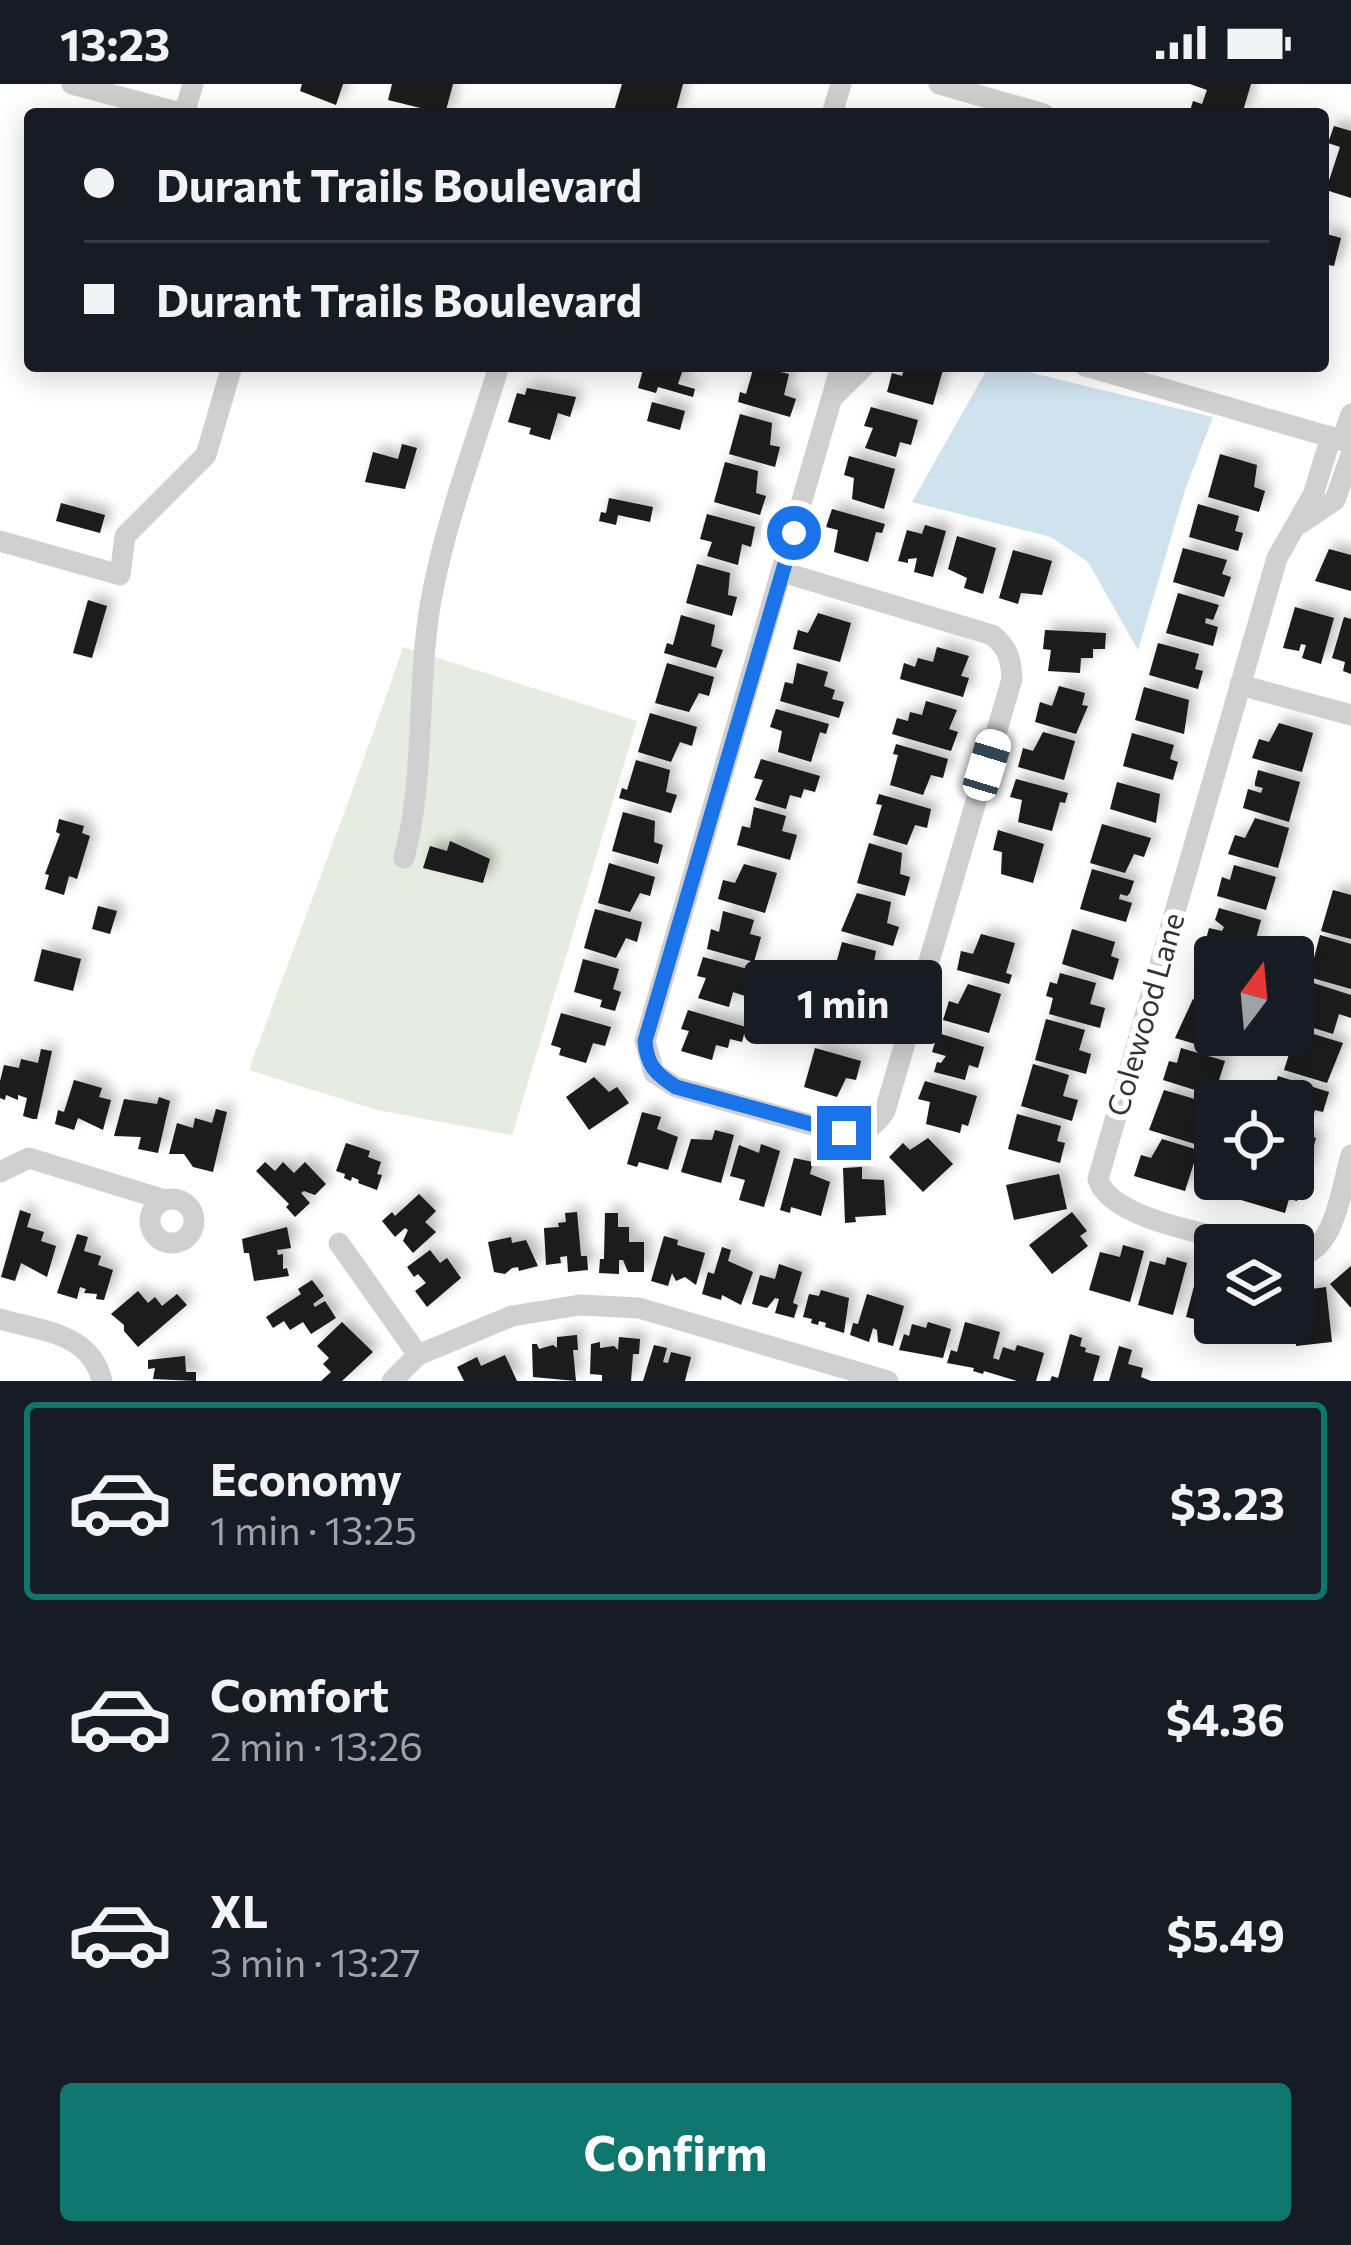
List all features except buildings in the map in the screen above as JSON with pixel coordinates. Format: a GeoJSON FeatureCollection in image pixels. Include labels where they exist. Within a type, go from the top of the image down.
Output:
{"type":"FeatureCollection","features":[{"type":"Feature","properties":{"kind":"street"},"geometry":{"type":"LineString","coordinates":[[72,84],[162,108]]}},
{"type":"Feature","properties":{"kind":"street"},"geometry":{"type":"LineString","coordinates":[[939,84],[1024,108]]}},
{"type":"Feature","properties":{"kind":"street"},"geometry":{"type":"LineString","coordinates":[[0,541],[120,575],[125,536],[206,455],[230,372]]}},
{"type":"Feature","properties":{"kind":"street"},"geometry":{"type":"LineString","coordinates":[[404,858],[417,792],[433,588],[497,372]]}},
{"type":"Feature","properties":{"kind":"street"},"geometry":{"type":"LineString","coordinates":[[782,572],[992,634],[1011,659],[1012,679],[885,1111],[877,1125],[861,1132],[844,1133],[676,1087],[654,1073],[645,1041],[840,372]]}},
{"type":"Feature","properties":{"kind":"street"},"geometry":{"type":"LineString","coordinates":[[832,398],[859,372]]}},
{"type":"Feature","properties":{"kind":"street"},"geometry":{"type":"LineString","coordinates":[[1105,372],[1344,444]]}},
{"type":"Feature","properties":{"kind":"street","name":"Colewood Lane"},"geometry":{"type":"LineString","coordinates":[[1194,1229],[1129,1211],[1108,1198],[1098,1179],[1277,558],[1344,444],[1351,414]]}},
{"type":"Feature","properties":{"kind":"street"},"geometry":{"type":"LineString","coordinates":[[1240,685],[1351,715]]}},
{"type":"Feature","properties":{"kind":"street"},"geometry":{"type":"LineString","coordinates":[[1314,1252],[1324,1239],[1351,1155]]}},
{"type":"Feature","properties":{"kind":"street"},"geometry":{"type":"LineString","coordinates":[[0,1172],[29,1158],[165,1200]]}},
{"type":"Feature","properties":{"kind":"street"},"geometry":{"type":"LineString","coordinates":[[339,1243],[418,1355]]}},
{"type":"Feature","properties":{"kind":"street"},"geometry":{"type":"LineString","coordinates":[[392,1381],[418,1355],[512,1316],[580,1305],[639,1308],[888,1381]]}},
{"type":"Feature","properties":{"kind":"street"},"geometry":{"type":"LineString","coordinates":[[0,1319],[80,1342],[96,1359],[102,1381]]}},
{"type":"Feature","properties":{"kind":"shaded area"},"geometry":{"type":"Polygon","coordinates":[[[403,647],[637,721],[512,1135],[377,1110],[249,1070],[403,647]]]}},
{"type":"Feature","properties":{"kind":"water"},"geometry":{"type":"Polygon","coordinates":[[[986,372],[1029,372],[1213,417],[1185,490],[1138,650],[1088,562],[1051,537],[912,502],[986,372]]]}},
{"type":"Feature","properties":{"kind":"route"},"geometry":{"type":"LineString","coordinates":[[794,533],[645,1041],[646,1056],[654,1073],[676,1087],[844,1133]]}}]}
